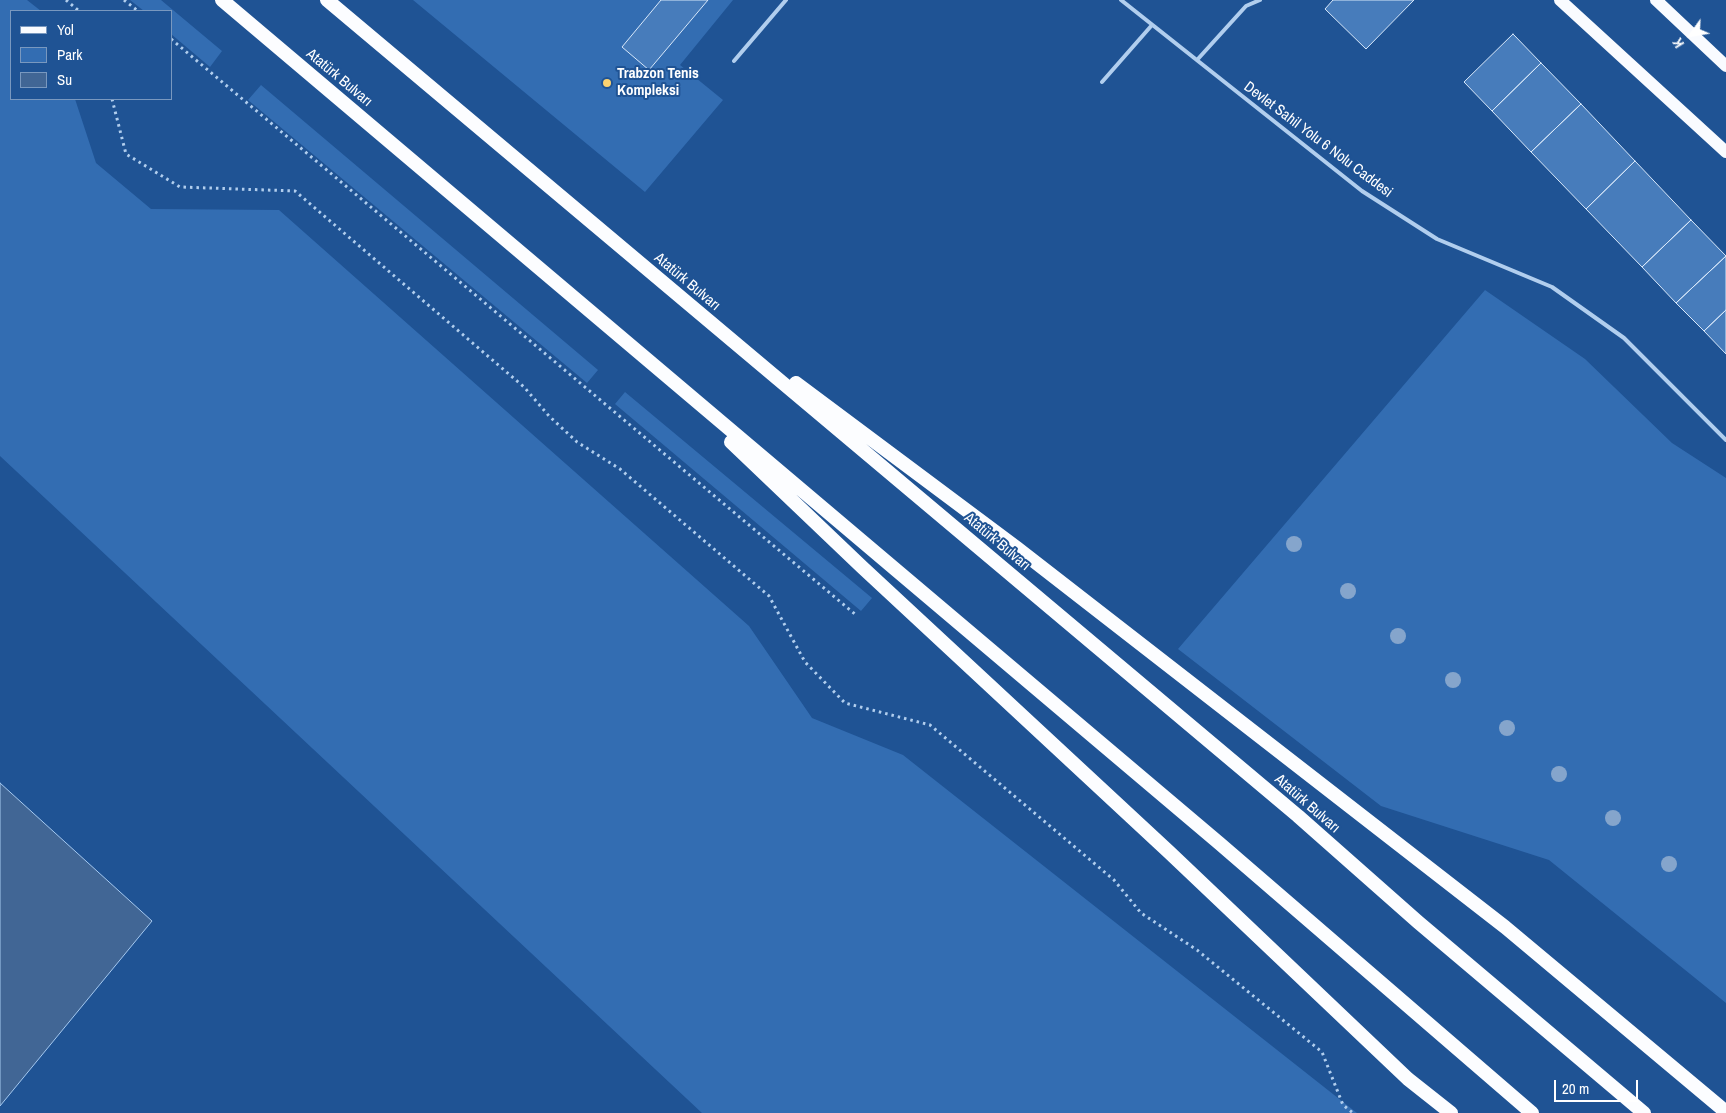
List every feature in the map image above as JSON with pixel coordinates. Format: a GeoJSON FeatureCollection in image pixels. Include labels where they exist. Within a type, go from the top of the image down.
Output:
{"type":"FeatureCollection","features":[{"type":"Feature","properties":{"kind":"highway","name":"Atatürk Bulvarı"},"geometry":{"type":"LineString","coordinates":[[222,0],[1211,836],[1532,1113]]}},
{"type":"Feature","properties":{"kind":"highway","name":"Atatürk Bulvarı"},"geometry":{"type":"LineString","coordinates":[[327,0],[1298,816],[1418,922],[1644,1113]]}},
{"type":"Feature","properties":{"kind":"highway"},"geometry":{"type":"LineString","coordinates":[[682,299],[1018,548],[1506,927],[1726,1112]]}},
{"type":"Feature","properties":{"kind":"highway"},"geometry":{"type":"LineString","coordinates":[[639,353],[862,567],[1169,852],[1408,1079],[1450,1113]]}},
{"type":"Feature","properties":{"kind":"main road"},"geometry":{"type":"LineString","coordinates":[[1560,0],[1726,152]]}},
{"type":"Feature","properties":{"kind":"main road"},"geometry":{"type":"LineString","coordinates":[[1656,0],[1726,66]]}},
{"type":"Feature","properties":{"kind":"lane"},"geometry":{"type":"LineString","coordinates":[[734,62],[786,0]]}},
{"type":"Feature","properties":{"kind":"lane","name":"Devlet Sahil Yolu 6 Nolu Caddesi"},"geometry":{"type":"LineString","coordinates":[[1120,0],[1362,190],[1437,239],[1552,287],[1624,338],[1726,440]]}},
{"type":"Feature","properties":{"kind":"lane"},"geometry":{"type":"LineString","coordinates":[[1197,60],[1246,6],[1260,0]]}},
{"type":"Feature","properties":{"kind":"lane"},"geometry":{"type":"LineString","coordinates":[[1102,82],[1152,25]]}},
{"type":"Feature","properties":{"kind":"path"},"geometry":{"type":"LineString","coordinates":[[66,0],[78,10]]}},
{"type":"Feature","properties":{"kind":"path"},"geometry":{"type":"LineString","coordinates":[[124,0],[137,10]]}},
{"type":"Feature","properties":{"kind":"path"},"geometry":{"type":"LineString","coordinates":[[172,40],[856,615]]}},
{"type":"Feature","properties":{"kind":"path"},"geometry":{"type":"LineString","coordinates":[[112,100],[126,154],[180,187],[295,191],[524,387],[549,416],[578,442],[620,469],[768,596],[805,662],[845,703],[930,725],[1114,880],[1141,914],[1197,950],[1322,1052],[1343,1106],[1352,1113]]}},
{"type":"Feature","properties":{"kind":"green space"},"geometry":{"type":"Polygon","coordinates":[[[0,0],[27,0],[40,10],[10,10],[10,100],[75,100],[96,163],[151,209],[279,210],[749,626],[812,718],[903,755],[1357,1113],[702,1113],[0,456],[0,0]]]}},
{"type":"Feature","properties":{"kind":"green space"},"geometry":{"type":"Polygon","coordinates":[[[130,0],[161,0],[222,51],[210,67],[172,35],[172,10],[143,10],[130,0]]]}},
{"type":"Feature","properties":{"kind":"green space","name":"Trabzon Tenis Kompleksi"},"geometry":{"type":"Polygon","coordinates":[[[413,0],[733,0],[680,65],[723,100],[645,192],[413,0]]]}},
{"type":"Feature","properties":{"kind":"green space"},"geometry":{"type":"Polygon","coordinates":[[[261,85],[598,370],[587,383],[248,100],[261,85]]]}},
{"type":"Feature","properties":{"kind":"green space"},"geometry":{"type":"Polygon","coordinates":[[[1485,290],[1585,359],[1672,443],[1726,478],[1726,1003],[1549,860],[1381,806],[1178,649],[1485,290]]]}},
{"type":"Feature","properties":{"kind":"green space"},"geometry":{"type":"Polygon","coordinates":[[[625,392],[872,598],[861,611],[615,404],[625,392]]]}},
{"type":"Feature","properties":{"kind":"water"},"geometry":{"type":"Polygon","coordinates":[[[0,783],[152,921],[0,1106],[0,783]]]}},
{"type":"Feature","properties":{"kind":"building"},"geometry":{"type":"Polygon","coordinates":[[[661,0],[708,0],[649,70],[622,47],[661,0]]]}},
{"type":"Feature","properties":{"kind":"building"},"geometry":{"type":"Polygon","coordinates":[[[1333,0],[1414,0],[1366,49],[1325,9],[1333,0]]]}},
{"type":"Feature","properties":{"kind":"building"},"geometry":{"type":"Polygon","coordinates":[[[1513,34],[1541,63],[1492,111],[1464,82],[1513,34]]]}},
{"type":"Feature","properties":{"kind":"building"},"geometry":{"type":"Polygon","coordinates":[[[1541,63],[1581,104],[1531,152],[1492,111],[1541,63]]]}},
{"type":"Feature","properties":{"kind":"building"},"geometry":{"type":"Polygon","coordinates":[[[1581,104],[1635,161],[1586,209],[1531,152],[1581,104]]]}},
{"type":"Feature","properties":{"kind":"building"},"geometry":{"type":"Polygon","coordinates":[[[1635,161],[1691,220],[1642,267],[1586,209],[1635,161]]]}},
{"type":"Feature","properties":{"kind":"building"},"geometry":{"type":"Polygon","coordinates":[[[1691,220],[1726,256],[1676,303],[1642,267],[1691,220]]]}},
{"type":"Feature","properties":{"kind":"building"},"geometry":{"type":"Polygon","coordinates":[[[1726,256],[1726,310],[1704,331],[1676,303],[1726,256]]]}},
{"type":"Feature","properties":{"kind":"building"},"geometry":{"type":"Polygon","coordinates":[[[1726,310],[1726,354],[1704,331],[1726,310]]]}},
{"type":"Feature","properties":{"kind":"place","name":"Trabzon Tenis Kompleksi"},"geometry":{"type":"Point","coordinates":[607,83]}}]}
